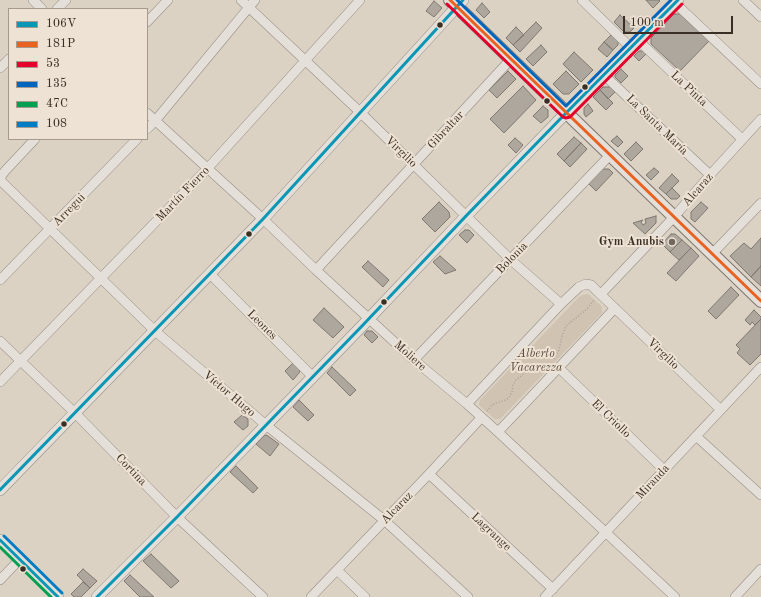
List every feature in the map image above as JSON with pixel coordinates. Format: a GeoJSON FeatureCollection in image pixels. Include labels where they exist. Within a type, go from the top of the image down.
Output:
{"type":"FeatureCollection","features":[{"type":"Feature","properties":{"kind":"main road"},"geometry":{"type":"LineString","coordinates":[[456,2],[510,60],[761,301]]}},
{"type":"Feature","properties":{"kind":"street"},"geometry":{"type":"LineString","coordinates":[[33,0],[41,8]]}},
{"type":"Feature","properties":{"kind":"street"},"geometry":{"type":"LineString","coordinates":[[58,8],[66,0]]}},
{"type":"Feature","properties":{"kind":"street"},"geometry":{"type":"LineString","coordinates":[[148,21],[168,0]]}},
{"type":"Feature","properties":{"kind":"street","name":"Virgilio"},"geometry":{"type":"LineString","coordinates":[[241,0],[360,112],[511,260],[561,304],[579,287],[586,284],[591,285],[720,410]]}},
{"type":"Feature","properties":{"kind":"street"},"geometry":{"type":"LineString","coordinates":[[148,128],[255,0]]}},
{"type":"Feature","properties":{"kind":"street","name":"Martín Fierro"},"geometry":{"type":"LineString","coordinates":[[0,382],[207,169],[360,0]]}},
{"type":"Feature","properties":{"kind":"street","name":"La Pinta"},"geometry":{"type":"LineString","coordinates":[[582,0],[627,44],[642,44],[742,139]]}},
{"type":"Feature","properties":{"kind":"street"},"geometry":{"type":"LineString","coordinates":[[743,0],[761,17]]}},
{"type":"Feature","properties":{"kind":"street"},"geometry":{"type":"LineString","coordinates":[[0,490],[263,219],[360,112],[456,2]]}},
{"type":"Feature","properties":{"kind":"street"},"geometry":{"type":"LineString","coordinates":[[97,597],[370,319],[466,216],[676,2],[761,84]]}},
{"type":"Feature","properties":{"kind":"street"},"geometry":{"type":"LineString","coordinates":[[0,68],[8,60]]}},
{"type":"Feature","properties":{"kind":"street","name":"Gibraltar"},"geometry":{"type":"LineString","coordinates":[[316,270],[510,60]]}},
{"type":"Feature","properties":{"kind":"street","name":"La Santa María"},"geometry":{"type":"LineString","coordinates":[[604,75],[710,175]]}},
{"type":"Feature","properties":{"kind":"street","name":"Moliere"},"geometry":{"type":"LineString","coordinates":[[148,114],[414,360],[498,432],[675,597]]}},
{"type":"Feature","properties":{"kind":"street","name":"Alcaraz"},"geometry":{"type":"LineString","coordinates":[[599,293],[674,217],[761,119]]}},
{"type":"Feature","properties":{"kind":"street"},"geometry":{"type":"LineString","coordinates":[[0,179],[5,171],[34,140]]}},
{"type":"Feature","properties":{"kind":"street","name":"Arregui"},"geometry":{"type":"LineString","coordinates":[[0,280],[136,140]]}},
{"type":"Feature","properties":{"kind":"street","name":"Bolonia"},"geometry":{"type":"LineString","coordinates":[[414,360],[610,155]]}},
{"type":"Feature","properties":{"kind":"street","name":"Víctor Hugo"},"geometry":{"type":"LineString","coordinates":[[0,179],[155,331],[266,425],[384,520],[468,597]]}},
{"type":"Feature","properties":{"kind":"street"},"geometry":{"type":"LineString","coordinates":[[712,254],[761,203]]}},
{"type":"Feature","properties":{"kind":"street","name":"Leones"},"geometry":{"type":"LineString","coordinates":[[210,274],[313,376]]}},
{"type":"Feature","properties":{"kind":"street"},"geometry":{"type":"LineString","coordinates":[[467,404],[561,304]]}},
{"type":"Feature","properties":{"kind":"street"},"geometry":{"type":"LineString","coordinates":[[498,432],[616,308]]}},
{"type":"Feature","properties":{"kind":"street","name":"Cortina"},"geometry":{"type":"LineString","coordinates":[[0,341],[75,413],[177,517],[263,597]]}},
{"type":"Feature","properties":{"kind":"street","name":"Miranda"},"geometry":{"type":"LineString","coordinates":[[545,597],[761,367]]}},
{"type":"Feature","properties":{"kind":"street","name":"El Criollo"},"geometry":{"type":"LineString","coordinates":[[559,368],[664,470]]}},
{"type":"Feature","properties":{"kind":"street","name":"Alcaraz"},"geometry":{"type":"LineString","coordinates":[[311,597],[481,418]]}},
{"type":"Feature","properties":{"kind":"street"},"geometry":{"type":"LineString","coordinates":[[696,436],[761,495]]}},
{"type":"Feature","properties":{"kind":"street","name":"Lagrange"},"geometry":{"type":"LineString","coordinates":[[429,474],[553,589]]}},
{"type":"Feature","properties":{"kind":"street"},"geometry":{"type":"LineString","coordinates":[[0,540],[58,597]]}},
{"type":"Feature","properties":{"kind":"street"},"geometry":{"type":"LineString","coordinates":[[0,580],[20,559]]}},
{"type":"Feature","properties":{"kind":"street"},"geometry":{"type":"LineString","coordinates":[[735,597],[761,569]]}},
{"type":"Feature","properties":{"kind":"street"},"geometry":{"type":"LineString","coordinates":[[338,570],[365,597]]}},
{"type":"Feature","properties":{"kind":"path"},"geometry":{"type":"LineString","coordinates":[[554,359],[559,350],[566,326],[587,309],[599,293]]}},
{"type":"Feature","properties":{"kind":"path"},"geometry":{"type":"LineString","coordinates":[[481,418],[492,405],[499,401],[506,400],[511,395],[513,385],[516,380],[527,371],[533,363]]}},
{"type":"Feature","properties":{"kind":"green space","name":"Alberto Vacarezza"},"geometry":{"type":"Polygon","coordinates":[[[588,294],[602,307],[602,313],[500,419],[495,419],[479,405],[480,400],[580,296],[588,294]]]}},
{"type":"Feature","properties":{"kind":"building"},"geometry":{"type":"Polygon","coordinates":[[[646,0],[659,0],[660,1],[653,8],[646,0]]]}},
{"type":"Feature","properties":{"kind":"building"},"geometry":{"type":"Polygon","coordinates":[[[434,1],[442,8],[434,17],[426,11],[434,1]]]}},
{"type":"Feature","properties":{"kind":"building"},"geometry":{"type":"Polygon","coordinates":[[[482,3],[490,12],[484,18],[476,10],[482,3]]]}},
{"type":"Feature","properties":{"kind":"building"},"geometry":{"type":"Polygon","coordinates":[[[674,14],[680,14],[709,41],[680,71],[651,44],[651,38],[674,14]]]}},
{"type":"Feature","properties":{"kind":"building"},"geometry":{"type":"Polygon","coordinates":[[[620,15],[634,28],[630,32],[624,32],[614,22],[620,15]]]}},
{"type":"Feature","properties":{"kind":"building"},"geometry":{"type":"Polygon","coordinates":[[[536,22],[542,28],[520,52],[513,45],[536,22]]]}},
{"type":"Feature","properties":{"kind":"building"},"geometry":{"type":"Polygon","coordinates":[[[516,27],[524,35],[513,45],[506,38],[516,27]]]}},
{"type":"Feature","properties":{"kind":"building"},"geometry":{"type":"Polygon","coordinates":[[[611,35],[618,41],[618,45],[613,50],[604,42],[611,35]]]}},
{"type":"Feature","properties":{"kind":"building"},"geometry":{"type":"Polygon","coordinates":[[[604,42],[613,50],[607,57],[598,49],[604,42]]]}},
{"type":"Feature","properties":{"kind":"building"},"geometry":{"type":"Polygon","coordinates":[[[541,45],[547,52],[533,66],[526,59],[541,45]]]}},
{"type":"Feature","properties":{"kind":"building"},"geometry":{"type":"Polygon","coordinates":[[[639,51],[643,51],[646,54],[639,61],[634,56],[639,51]]]}},
{"type":"Feature","properties":{"kind":"building"},"geometry":{"type":"Polygon","coordinates":[[[574,52],[593,70],[581,82],[563,64],[574,52]]]}},
{"type":"Feature","properties":{"kind":"building"},"geometry":{"type":"Polygon","coordinates":[[[621,69],[628,76],[621,83],[615,75],[621,69]]]}},
{"type":"Feature","properties":{"kind":"building"},"geometry":{"type":"Polygon","coordinates":[[[508,71],[516,79],[497,98],[489,90],[508,71]]]}},
{"type":"Feature","properties":{"kind":"building"},"geometry":{"type":"Polygon","coordinates":[[[566,71],[579,84],[569,94],[563,94],[553,84],[566,71]]]}},
{"type":"Feature","properties":{"kind":"building"},"geometry":{"type":"Polygon","coordinates":[[[523,86],[536,100],[504,133],[490,119],[523,86]]]}},
{"type":"Feature","properties":{"kind":"building"},"geometry":{"type":"Polygon","coordinates":[[[603,87],[610,87],[615,92],[608,99],[600,90],[603,87]]]}},
{"type":"Feature","properties":{"kind":"building"},"geometry":{"type":"Polygon","coordinates":[[[600,90],[613,103],[606,110],[593,97],[600,90]]]}},
{"type":"Feature","properties":{"kind":"building"},"geometry":{"type":"Polygon","coordinates":[[[588,104],[593,111],[586,117],[584,114],[584,108],[588,104]]]}},
{"type":"Feature","properties":{"kind":"building"},"geometry":{"type":"Polygon","coordinates":[[[543,106],[548,110],[548,117],[541,123],[533,116],[543,106]]]}},
{"type":"Feature","properties":{"kind":"building"},"geometry":{"type":"Polygon","coordinates":[[[617,136],[623,142],[618,147],[611,141],[617,136]]]}},
{"type":"Feature","properties":{"kind":"building"},"geometry":{"type":"Polygon","coordinates":[[[574,137],[581,143],[564,161],[557,154],[574,137]]]}},
{"type":"Feature","properties":{"kind":"building"},"geometry":{"type":"Polygon","coordinates":[[[515,138],[523,145],[516,153],[508,145],[515,138]]]}},
{"type":"Feature","properties":{"kind":"building"},"geometry":{"type":"Polygon","coordinates":[[[636,142],[643,149],[631,161],[624,154],[636,142]]]}},
{"type":"Feature","properties":{"kind":"building"},"geometry":{"type":"Polygon","coordinates":[[[581,143],[587,149],[570,167],[564,161],[581,143]]]}},
{"type":"Feature","properties":{"kind":"building"},"geometry":{"type":"Polygon","coordinates":[[[654,168],[659,172],[651,180],[646,175],[654,168]]]}},
{"type":"Feature","properties":{"kind":"building"},"geometry":{"type":"Polygon","coordinates":[[[601,169],[609,169],[613,173],[596,191],[588,183],[601,169]]]}},
{"type":"Feature","properties":{"kind":"building"},"geometry":{"type":"Polygon","coordinates":[[[672,174],[679,181],[666,194],[659,188],[672,174]]]}},
{"type":"Feature","properties":{"kind":"building"},"geometry":{"type":"Polygon","coordinates":[[[672,188],[680,196],[677,199],[671,199],[666,194],[672,188]]]}},
{"type":"Feature","properties":{"kind":"building"},"geometry":{"type":"Polygon","coordinates":[[[439,202],[449,212],[450,217],[435,232],[422,219],[439,202]]]}},
{"type":"Feature","properties":{"kind":"building"},"geometry":{"type":"Polygon","coordinates":[[[701,202],[708,208],[695,222],[691,219],[691,212],[701,202]]]}},
{"type":"Feature","properties":{"kind":"building"},"geometry":{"type":"Polygon","coordinates":[[[656,216],[656,223],[645,234],[633,223],[643,220],[641,222],[643,225],[646,223],[645,219],[656,216]]]}},
{"type":"Feature","properties":{"kind":"building"},"geometry":{"type":"Polygon","coordinates":[[[465,230],[469,230],[474,235],[467,243],[459,235],[465,230]]]}},
{"type":"Feature","properties":{"kind":"building","name":"Gym Anubis"},"geometry":{"type":"Polygon","coordinates":[[[671,234],[675,234],[682,240],[670,252],[662,244],[671,234]]]}},
{"type":"Feature","properties":{"kind":"building"},"geometry":{"type":"Polygon","coordinates":[[[761,238],[761,266],[751,277],[730,256],[744,243],[751,249],[761,238]]]}},
{"type":"Feature","properties":{"kind":"building"},"geometry":{"type":"Polygon","coordinates":[[[682,240],[691,248],[679,260],[670,252],[682,240]]]}},
{"type":"Feature","properties":{"kind":"building"},"geometry":{"type":"Polygon","coordinates":[[[691,248],[699,256],[676,281],[667,273],[691,248]]]}},
{"type":"Feature","properties":{"kind":"building"},"geometry":{"type":"Polygon","coordinates":[[[440,256],[456,270],[445,274],[433,262],[440,256]]]}},
{"type":"Feature","properties":{"kind":"building"},"geometry":{"type":"Polygon","coordinates":[[[368,261],[389,280],[383,287],[362,267],[368,261]]]}},
{"type":"Feature","properties":{"kind":"building"},"geometry":{"type":"Polygon","coordinates":[[[761,266],[761,286],[751,277],[761,266]]]}},
{"type":"Feature","properties":{"kind":"building"},"geometry":{"type":"Polygon","coordinates":[[[731,287],[739,295],[716,319],[708,311],[731,287]]]}},
{"type":"Feature","properties":{"kind":"building"},"geometry":{"type":"Polygon","coordinates":[[[324,308],[344,327],[333,338],[313,320],[324,308]]]}},
{"type":"Feature","properties":{"kind":"building"},"geometry":{"type":"Polygon","coordinates":[[[754,310],[761,317],[761,319],[755,325],[752,322],[750,325],[745,320],[754,310]]]}},
{"type":"Feature","properties":{"kind":"building"},"geometry":{"type":"Polygon","coordinates":[[[761,319],[761,354],[750,365],[737,353],[740,349],[736,345],[761,319]]]}},
{"type":"Feature","properties":{"kind":"building"},"geometry":{"type":"Polygon","coordinates":[[[367,331],[372,331],[378,337],[372,343],[364,335],[367,331]]]}},
{"type":"Feature","properties":{"kind":"building"},"geometry":{"type":"Polygon","coordinates":[[[293,363],[300,370],[293,380],[285,371],[293,363]]]}},
{"type":"Feature","properties":{"kind":"building"},"geometry":{"type":"Polygon","coordinates":[[[332,367],[356,390],[350,396],[327,373],[332,367]]]}},
{"type":"Feature","properties":{"kind":"building"},"geometry":{"type":"Polygon","coordinates":[[[299,400],[314,415],[308,421],[293,407],[299,400]]]}},
{"type":"Feature","properties":{"kind":"building"},"geometry":{"type":"Polygon","coordinates":[[[242,415],[248,419],[248,426],[243,430],[234,422],[242,415]]]}},
{"type":"Feature","properties":{"kind":"building"},"geometry":{"type":"Polygon","coordinates":[[[265,435],[279,444],[270,456],[256,444],[265,435]]]}},
{"type":"Feature","properties":{"kind":"building"},"geometry":{"type":"Polygon","coordinates":[[[236,466],[258,488],[253,493],[230,472],[236,466]]]}},
{"type":"Feature","properties":{"kind":"building"},"geometry":{"type":"Polygon","coordinates":[[[151,554],[179,581],[171,588],[143,561],[151,554]]]}},
{"type":"Feature","properties":{"kind":"building"},"geometry":{"type":"Polygon","coordinates":[[[83,569],[97,581],[90,588],[77,575],[83,569]]]}},
{"type":"Feature","properties":{"kind":"building"},"geometry":{"type":"Polygon","coordinates":[[[130,575],[154,597],[140,597],[124,581],[130,575]]]}},
{"type":"Feature","properties":{"kind":"building"},"geometry":{"type":"Polygon","coordinates":[[[83,582],[90,588],[81,597],[74,597],[71,594],[83,582]]]}},
{"type":"Feature","properties":{"kind":"transit line","name":"181P"},"geometry":{"type":"LineString","coordinates":[[450,0],[761,301]]}},
{"type":"Feature","properties":{"kind":"transit line","name":"135"},"geometry":{"type":"LineString","coordinates":[[457,0],[566,106],[671,0]]}},
{"type":"Feature","properties":{"kind":"transit line","name":"106V"},"geometry":{"type":"LineString","coordinates":[[0,490],[263,219],[463,0]]}},
{"type":"Feature","properties":{"kind":"transit line","name":"106V"},"geometry":{"type":"LineString","coordinates":[[97,597],[177,517],[466,216],[678,0]]}},
{"type":"Feature","properties":{"kind":"transit line","name":"53"},"geometry":{"type":"LineString","coordinates":[[447,4],[563,117],[566,118],[570,117],[682,4]]}},
{"type":"Feature","properties":{"kind":"transit line","name":"108"},"geometry":{"type":"LineString","coordinates":[[4,536],[62,593]]}},
{"type":"Feature","properties":{"kind":"transit line","name":"106V"},"geometry":{"type":"LineString","coordinates":[[0,540],[58,597]]}},
{"type":"Feature","properties":{"kind":"transit line","name":"47C"},"geometry":{"type":"LineString","coordinates":[[0,547],[51,597]]}},
{"type":"Feature","properties":{"kind":"place","name":"Gym Anubis"},"geometry":{"type":"Point","coordinates":[672,242]}}]}
